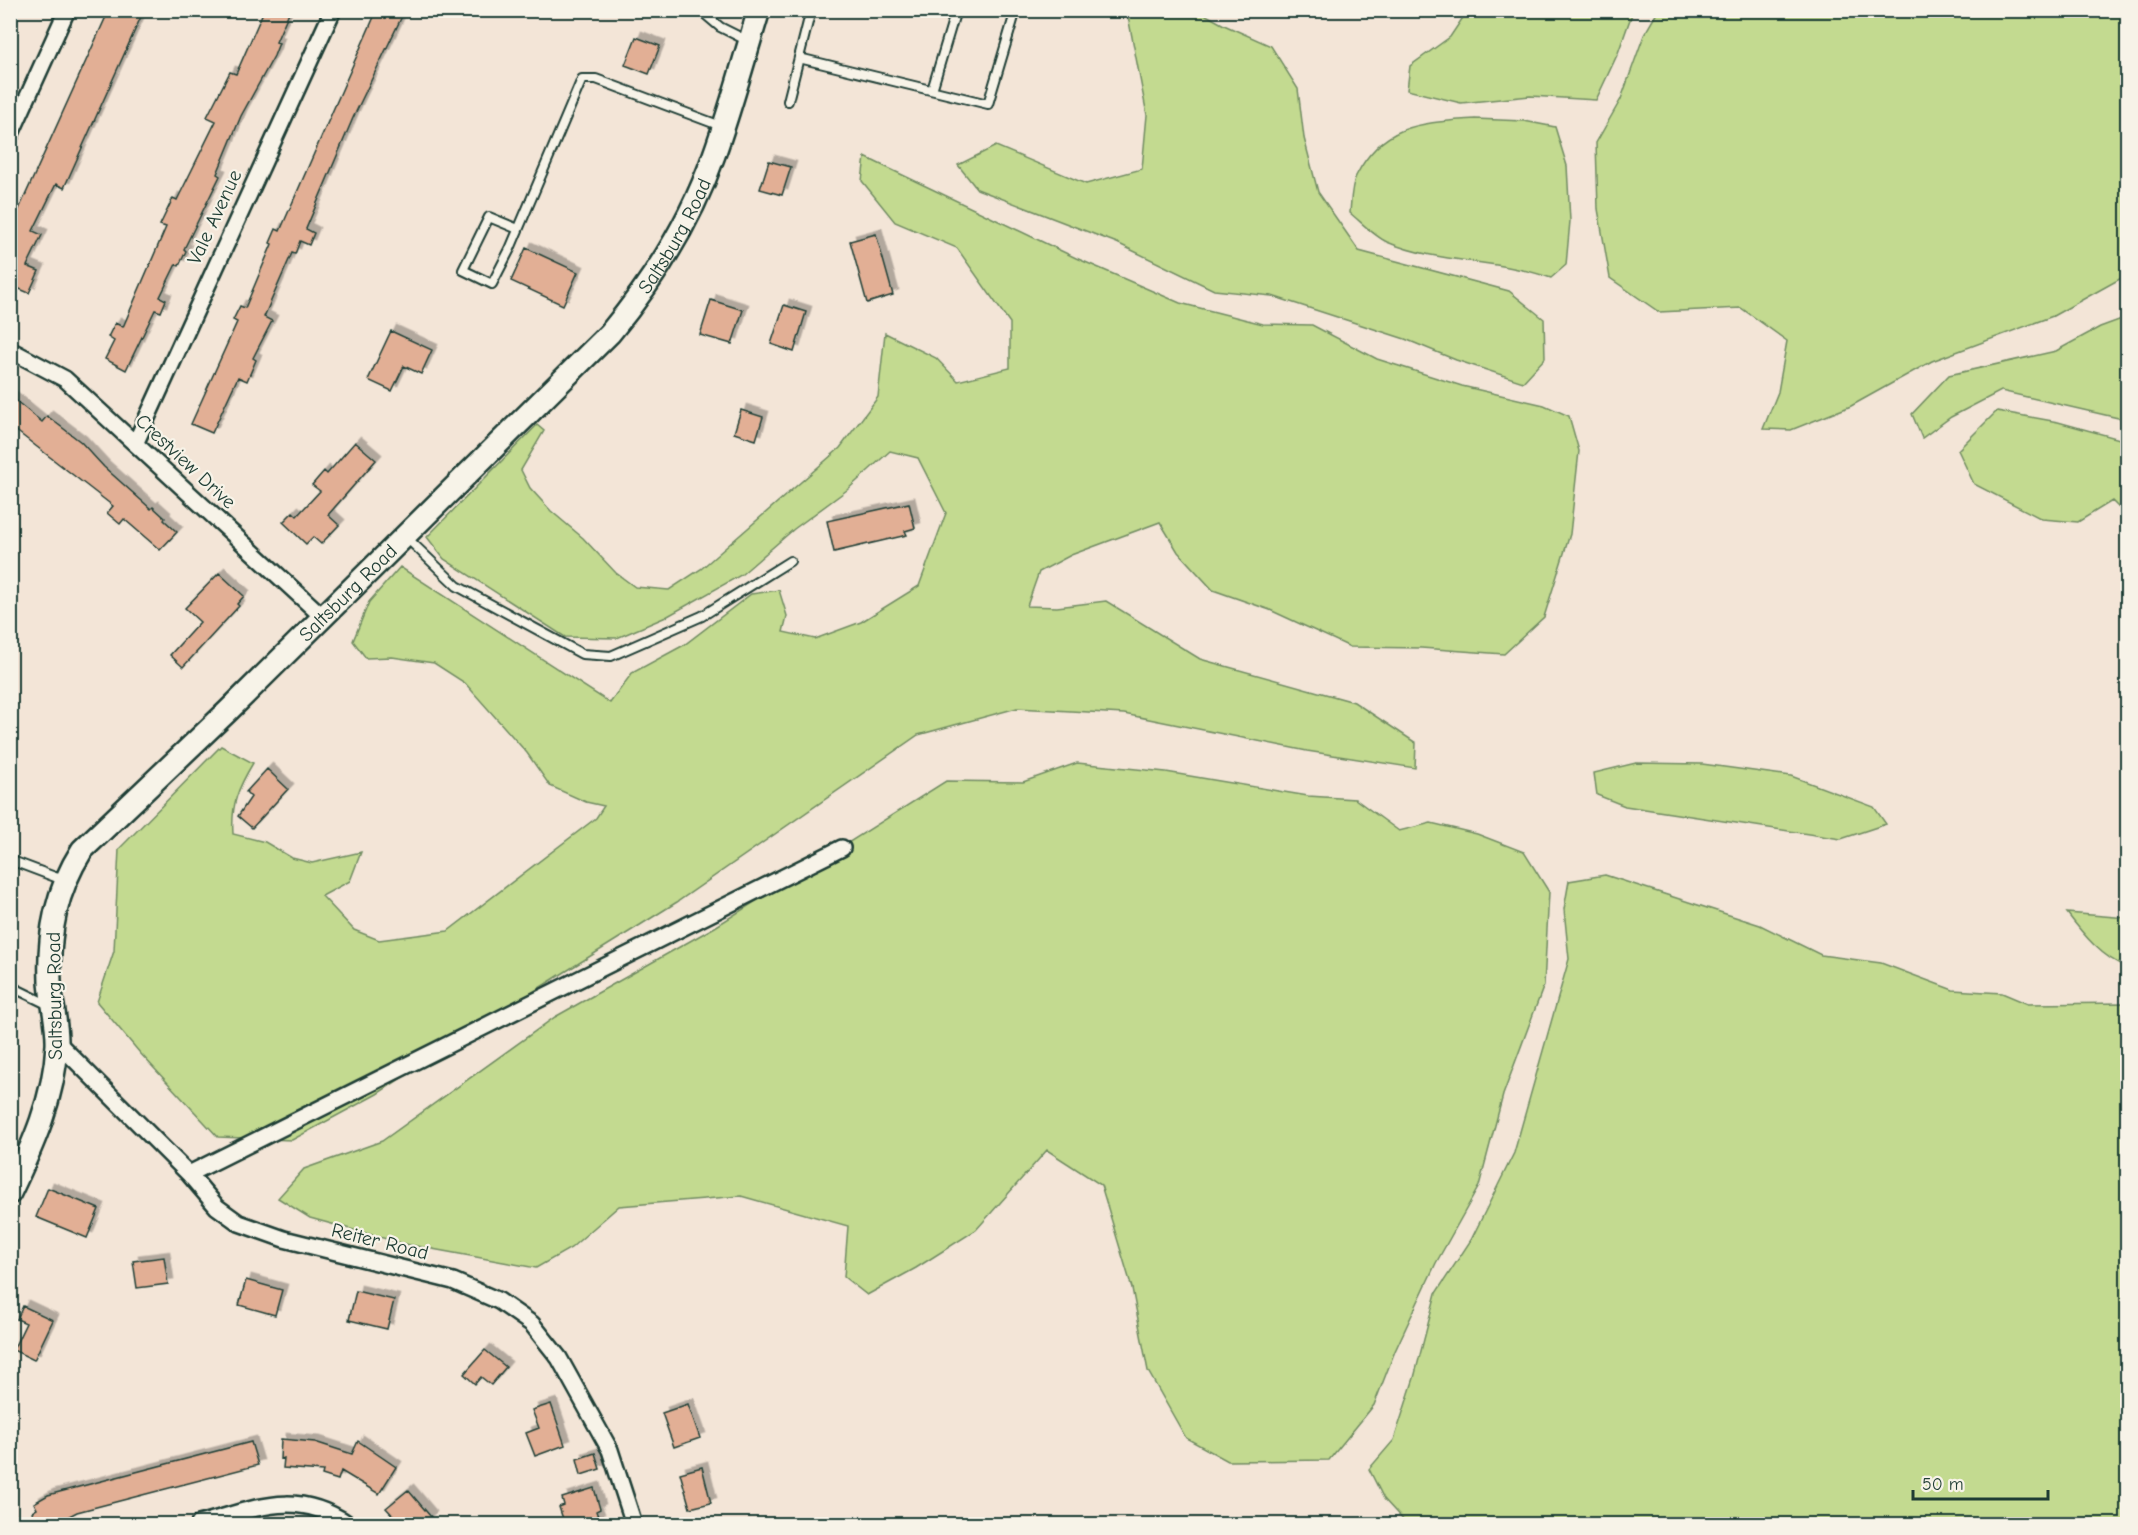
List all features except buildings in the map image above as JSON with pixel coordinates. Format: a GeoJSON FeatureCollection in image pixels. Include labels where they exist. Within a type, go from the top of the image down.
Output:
{"type":"FeatureCollection","features":[{"type":"Feature","properties":{"kind":"main road","name":"Saltsburg Road"},"geometry":{"type":"LineString","coordinates":[[10,1193],[30,1152],[50,1097],[57,1042],[50,982],[54,910],[65,881],[82,850],[323,617],[610,333],[640,297],[667,255],[714,157],[759,10]]}},
{"type":"Feature","properties":{"kind":"street"},"geometry":{"type":"LineString","coordinates":[[10,136],[67,10]]}},
{"type":"Feature","properties":{"kind":"street","name":"Vale Avenue"},"geometry":{"type":"LineString","coordinates":[[135,442],[333,10]]}},
{"type":"Feature","properties":{"kind":"street","name":"Crestview Drive"},"geometry":{"type":"LineString","coordinates":[[10,350],[65,379],[323,617]]}},
{"type":"Feature","properties":{"kind":"street"},"geometry":{"type":"LineString","coordinates":[[189,1174],[842,848]]}},
{"type":"Feature","properties":{"kind":"street","name":"Reiter Road"},"geometry":{"type":"LineString","coordinates":[[57,1042],[189,1174],[217,1207],[239,1223],[284,1239],[453,1281],[499,1300],[532,1324],[559,1358],[610,1450],[634,1524]]}},
{"type":"Feature","properties":{"kind":"street"},"geometry":{"type":"LineString","coordinates":[[199,1524],[270,1505],[302,1504],[329,1512],[348,1524]]}},
{"type":"Feature","properties":{"kind":"lane"},"geometry":{"type":"LineString","coordinates":[[700,10],[720,27],[749,41]]}},
{"type":"Feature","properties":{"kind":"lane"},"geometry":{"type":"LineString","coordinates":[[788,101],[811,10]]}},
{"type":"Feature","properties":{"kind":"lane"},"geometry":{"type":"LineString","coordinates":[[933,90],[956,10]]}},
{"type":"Feature","properties":{"kind":"lane"},"geometry":{"type":"LineString","coordinates":[[799,58],[988,104],[1016,10]]}},
{"type":"Feature","properties":{"kind":"lane"},"geometry":{"type":"LineString","coordinates":[[518,229],[489,217],[464,270],[492,284],[518,229],[582,79],[596,79],[723,127]]}},
{"type":"Feature","properties":{"kind":"lane"},"geometry":{"type":"LineString","coordinates":[[405,536],[457,586],[582,654],[595,656],[611,656],[702,616],[790,561]]}},
{"type":"Feature","properties":{"kind":"lane"},"geometry":{"type":"LineString","coordinates":[[10,860],[65,881]]}},
{"type":"Feature","properties":{"kind":"lane"},"geometry":{"type":"LineString","coordinates":[[10,986],[53,1007]]}},
{"type":"Feature","properties":{"kind":"green space"},"geometry":{"type":"Polygon","coordinates":[[[1468,10],[1633,11],[1618,53],[1596,100],[1530,96],[1461,103],[1407,90],[1410,66],[1450,37],[1468,10]]]}},
{"type":"Feature","properties":{"kind":"green space"},"geometry":{"type":"Polygon","coordinates":[[[1127,11],[1199,11],[1271,46],[1298,89],[1304,138],[1318,192],[1359,251],[1509,291],[1544,319],[1545,358],[1523,382],[1456,360],[1405,339],[1272,296],[1214,290],[1117,243],[977,189],[958,165],[996,146],[1086,184],[1142,169],[1147,115],[1127,11]]]}},
{"type":"Feature","properties":{"kind":"green space"},"geometry":{"type":"Polygon","coordinates":[[[1658,11],[2127,11],[2127,275],[2053,316],[1932,361],[1851,406],[1791,430],[1763,429],[1778,392],[1787,341],[1741,308],[1659,312],[1610,278],[1598,209],[1596,143],[1621,99],[1644,35],[1658,11]]]}},
{"type":"Feature","properties":{"kind":"green space"},"geometry":{"type":"Polygon","coordinates":[[[1475,119],[1524,121],[1555,127],[1567,166],[1570,221],[1566,265],[1551,278],[1510,267],[1448,258],[1407,249],[1387,242],[1372,233],[1350,213],[1354,180],[1367,158],[1379,145],[1406,129],[1438,122],[1475,119]]]}},
{"type":"Feature","properties":{"kind":"green space"},"geometry":{"type":"Polygon","coordinates":[[[865,157],[1076,258],[1180,303],[1263,324],[1312,325],[1377,359],[1462,386],[1544,405],[1569,416],[1579,451],[1570,534],[1544,617],[1504,654],[1421,648],[1350,647],[1270,610],[1213,590],[1178,552],[1160,522],[1071,555],[1039,572],[1027,606],[1057,607],[1106,601],[1200,659],[1354,702],[1416,743],[1415,768],[1307,751],[1124,714],[1017,708],[918,735],[677,902],[528,995],[377,1094],[292,1140],[218,1137],[140,1053],[97,1002],[114,951],[119,849],[221,746],[253,763],[243,780],[237,797],[233,814],[233,834],[265,842],[292,858],[312,863],[361,852],[350,881],[322,896],[354,930],[379,940],[448,931],[596,818],[604,806],[586,802],[550,786],[527,753],[465,683],[434,663],[392,657],[366,658],[353,641],[369,602],[400,567],[610,703],[632,673],[684,645],[751,594],[779,590],[787,616],[783,632],[815,639],[861,622],[919,586],[946,513],[918,458],[890,451],[847,490],[794,529],[741,575],[666,617],[617,638],[565,637],[444,559],[427,537],[537,425],[544,431],[521,470],[530,488],[616,573],[635,587],[669,590],[701,569],[840,448],[878,397],[885,333],[936,358],[958,381],[1010,368],[1010,323],[957,248],[895,222],[862,181],[865,157]]]}},
{"type":"Feature","properties":{"kind":"green space"},"geometry":{"type":"Polygon","coordinates":[[[2127,317],[2127,420],[2001,391],[1951,417],[1922,438],[1912,414],[1949,375],[2056,351],[2100,327],[2127,317]]]}},
{"type":"Feature","properties":{"kind":"green space"},"geometry":{"type":"Polygon","coordinates":[[[1997,411],[2058,422],[2127,441],[2127,516],[2112,501],[2078,522],[2042,519],[1974,484],[1958,450],[1997,411]]]}},
{"type":"Feature","properties":{"kind":"green space"},"geometry":{"type":"Polygon","coordinates":[[[1077,763],[1166,772],[1308,796],[1355,799],[1399,831],[1431,823],[1477,834],[1524,852],[1549,892],[1544,985],[1503,1095],[1479,1186],[1436,1263],[1395,1351],[1374,1405],[1329,1460],[1228,1461],[1186,1438],[1148,1371],[1132,1288],[1101,1185],[1047,1150],[976,1230],[916,1268],[867,1295],[844,1277],[848,1226],[741,1196],[619,1206],[571,1248],[536,1268],[405,1244],[310,1218],[278,1198],[304,1169],[382,1141],[555,1017],[715,927],[946,781],[1023,782],[1077,763]]]}},
{"type":"Feature","properties":{"kind":"green space"},"geometry":{"type":"Polygon","coordinates":[[[1636,763],[1702,764],[1791,776],[1874,807],[1886,824],[1841,839],[1625,806],[1597,795],[1594,773],[1636,763]]]}},
{"type":"Feature","properties":{"kind":"green space"},"geometry":{"type":"Polygon","coordinates":[[[1605,875],[1760,925],[1821,955],[1881,963],[1953,990],[2002,993],[2028,1004],[2127,1003],[2127,1524],[1407,1524],[1384,1499],[1369,1469],[1394,1440],[1414,1378],[1436,1293],[1471,1240],[1514,1153],[1569,959],[1564,909],[1569,881],[1605,875]]]}},
{"type":"Feature","properties":{"kind":"green space"},"geometry":{"type":"Polygon","coordinates":[[[2067,913],[2127,918],[2127,967],[2101,951],[2086,937],[2067,913]]]}}]}
